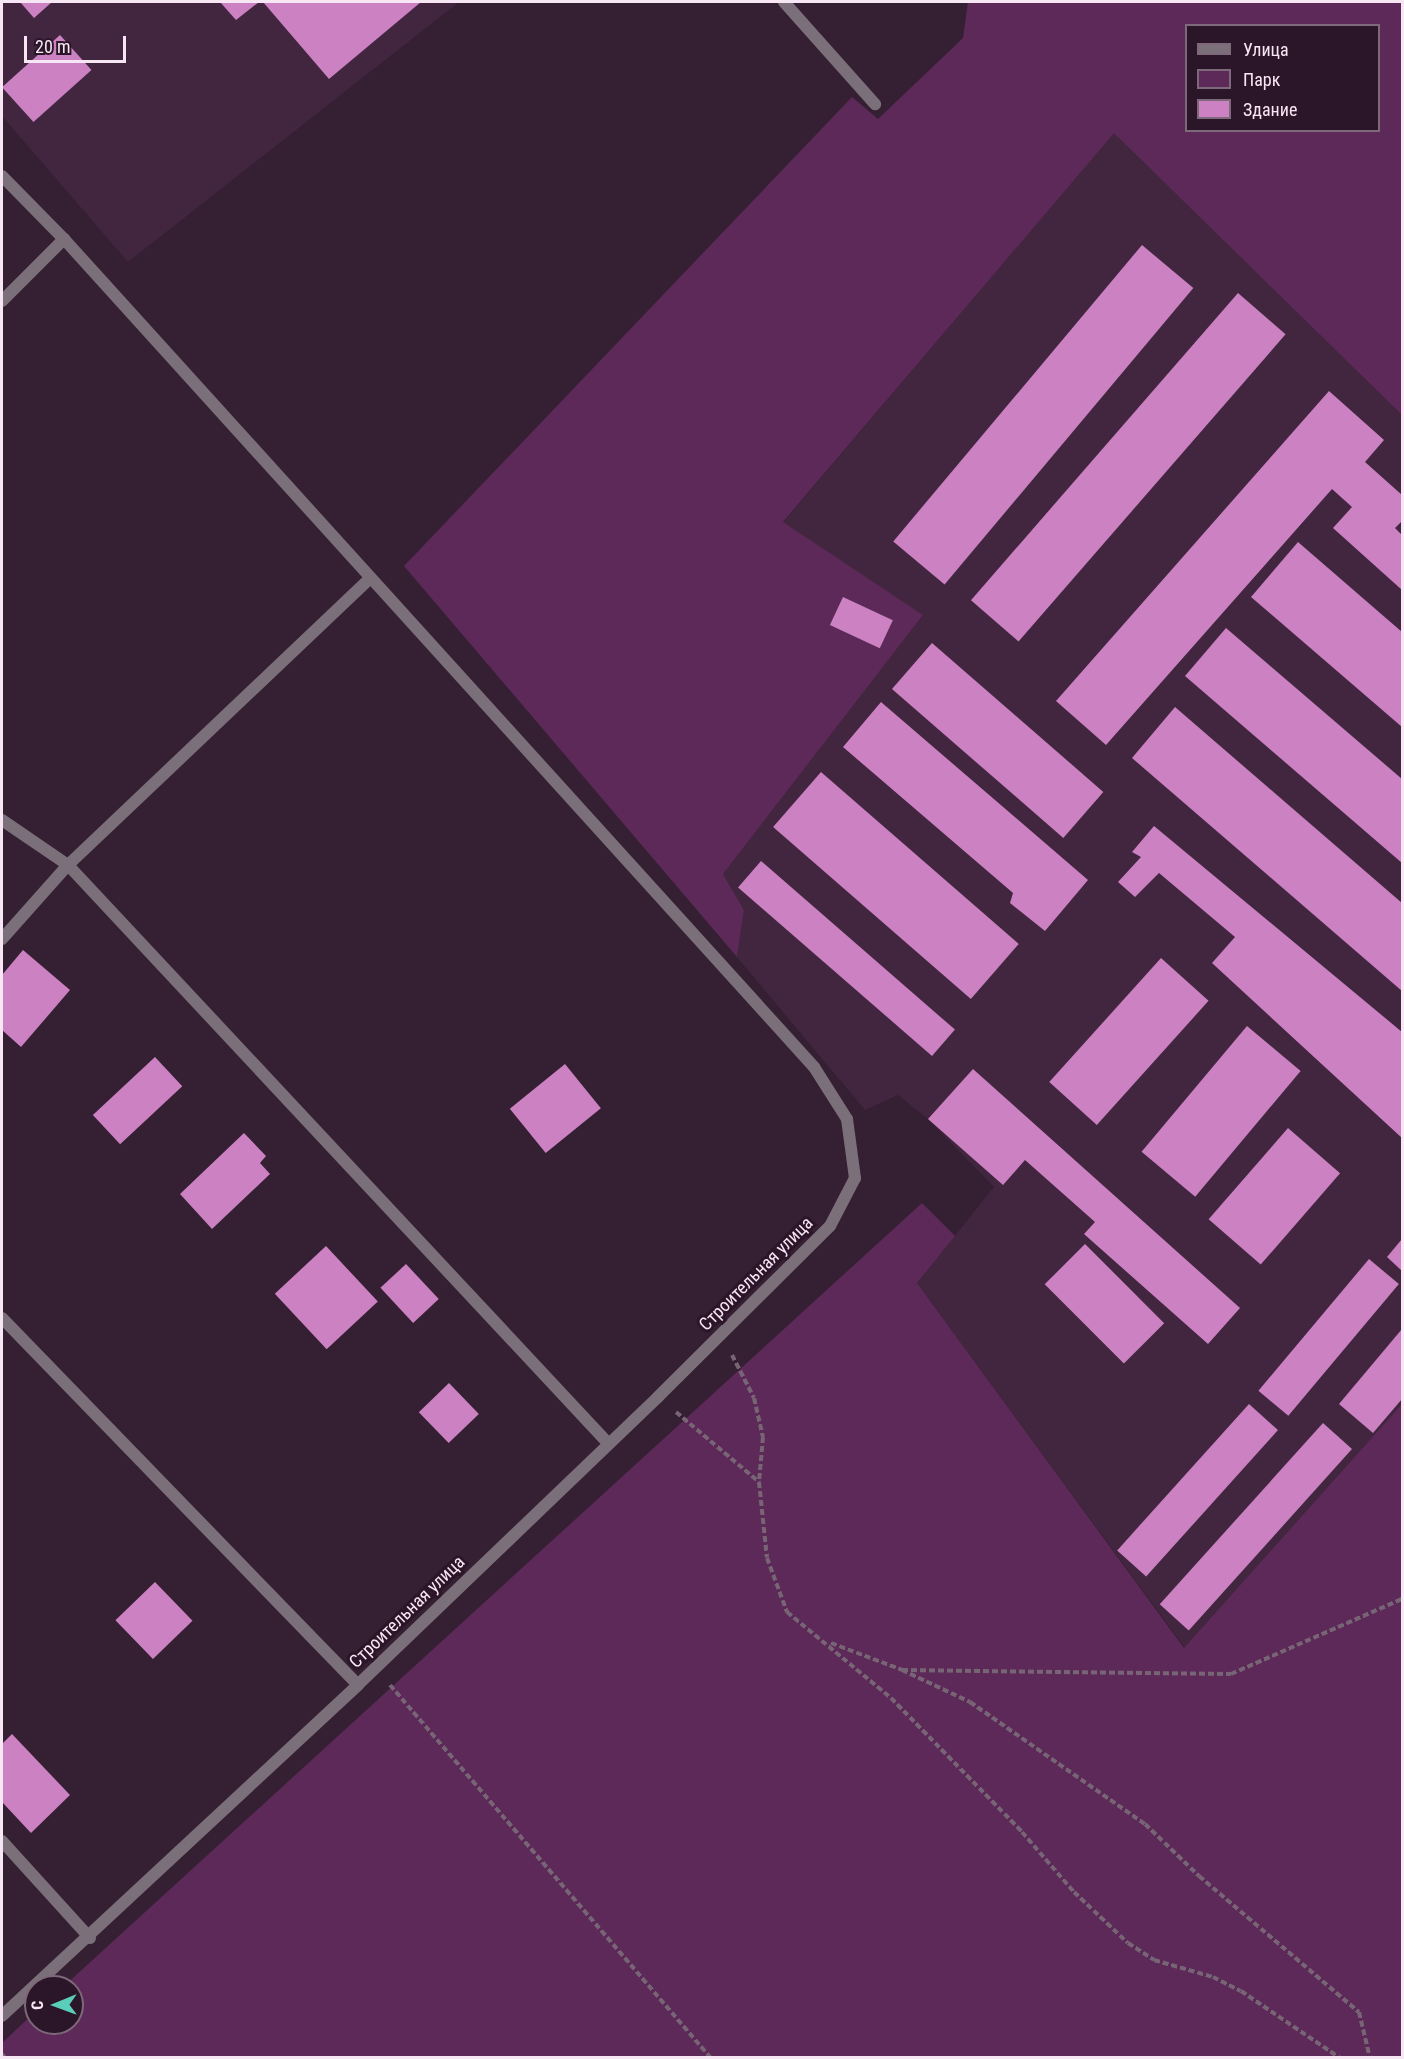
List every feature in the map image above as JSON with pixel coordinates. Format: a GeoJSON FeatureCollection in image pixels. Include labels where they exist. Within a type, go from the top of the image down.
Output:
{"type":"FeatureCollection","features":[{"type":"Feature","properties":{"kind":"street"},"geometry":{"type":"LineString","coordinates":[[784,2],[875,104]]}},
{"type":"Feature","properties":{"kind":"street","name":"Строительная улица"},"geometry":{"type":"LineString","coordinates":[[2,176],[64,239],[814,1067],[847,1119],[855,1178],[830,1226],[658,1397],[607,1442],[358,1685],[90,1938],[2,2016]]}},
{"type":"Feature","properties":{"kind":"street"},"geometry":{"type":"LineString","coordinates":[[2,301],[64,239]]}},
{"type":"Feature","properties":{"kind":"street"},"geometry":{"type":"LineString","coordinates":[[2,939],[68,866],[370,578]]}},
{"type":"Feature","properties":{"kind":"street"},"geometry":{"type":"LineString","coordinates":[[2,819],[68,866],[607,1442]]}},
{"type":"Feature","properties":{"kind":"street"},"geometry":{"type":"LineString","coordinates":[[2,1318],[358,1685]]}},
{"type":"Feature","properties":{"kind":"street"},"geometry":{"type":"LineString","coordinates":[[2,1841],[90,1938]]}},
{"type":"Feature","properties":{"kind":"path"},"geometry":{"type":"LineString","coordinates":[[734,1322],[730,1352],[754,1398],[763,1437],[759,1482],[767,1558],[787,1612],[827,1641],[891,1698],[1022,1832],[1074,1892],[1128,1942],[1154,1960],[1213,1977],[1241,1991],[1340,2058]]}},
{"type":"Feature","properties":{"kind":"path"},"geometry":{"type":"LineString","coordinates":[[658,1397],[759,1482]]}},
{"type":"Feature","properties":{"kind":"path"},"geometry":{"type":"LineString","coordinates":[[902,1670],[1231,1674],[1402,1599]]}},
{"type":"Feature","properties":{"kind":"path"},"geometry":{"type":"LineString","coordinates":[[827,1641],[902,1670],[970,1702],[1144,1824],[1199,1876],[1359,2012],[1370,2058]]}},
{"type":"Feature","properties":{"kind":"path"},"geometry":{"type":"LineString","coordinates":[[375,1668],[711,2058]]}},
{"type":"Feature","properties":{"kind":"shaded area"},"geometry":{"type":"Polygon","coordinates":[[[2,2],[459,2],[128,262],[2,116],[2,2]]]}},
{"type":"Feature","properties":{"kind":"shaded area"},"geometry":{"type":"Polygon","coordinates":[[[1114,132],[1402,415],[1402,1404],[1185,1648],[917,1283],[994,1187],[928,1119],[898,1095],[865,1110],[737,957],[744,910],[723,874],[923,615],[783,523],[1114,132]]]}},
{"type":"Feature","properties":{"kind":"green space"},"geometry":{"type":"Polygon","coordinates":[[[968,2],[1402,2],[1402,415],[1114,133],[783,522],[923,615],[723,874],[744,910],[737,957],[404,566],[852,97],[878,119],[963,38],[968,2]]]}},
{"type":"Feature","properties":{"kind":"green space"},"geometry":{"type":"Polygon","coordinates":[[[922,1203],[955,1236],[917,1283],[1184,1648],[1402,1404],[1402,2057],[2,2057],[2,2043],[24,2022],[24,2035],[84,2035],[84,1975],[76,1975],[922,1203]]]}},
{"type":"Feature","properties":{"kind":"building"},"geometry":{"type":"Polygon","coordinates":[[[20,2],[52,2],[34,18],[20,2]]]}},
{"type":"Feature","properties":{"kind":"building"},"geometry":{"type":"Polygon","coordinates":[[[220,2],[259,2],[236,20],[220,2]]]}},
{"type":"Feature","properties":{"kind":"building"},"geometry":{"type":"Polygon","coordinates":[[[263,2],[421,2],[329,79],[263,2]]]}},
{"type":"Feature","properties":{"kind":"building"},"geometry":{"type":"Polygon","coordinates":[[[60,35],[91,70],[33,122],[2,87],[60,35]]]}},
{"type":"Feature","properties":{"kind":"building"},"geometry":{"type":"Polygon","coordinates":[[[1142,245],[1193,288],[945,585],[893,541],[1142,245]]]}},
{"type":"Feature","properties":{"kind":"building"},"geometry":{"type":"Polygon","coordinates":[[[1238,293],[1286,334],[1019,641],[971,600],[1238,293]]]}},
{"type":"Feature","properties":{"kind":"building"},"geometry":{"type":"Polygon","coordinates":[[[1329,391],[1384,440],[1365,462],[1402,495],[1402,521],[1395,528],[1402,535],[1402,590],[1333,528],[1352,507],[1332,489],[1106,745],[1056,701],[1329,391]]]}},
{"type":"Feature","properties":{"kind":"building"},"geometry":{"type":"Polygon","coordinates":[[[1298,542],[1402,632],[1402,727],[1251,597],[1298,542]]]}},
{"type":"Feature","properties":{"kind":"building"},"geometry":{"type":"Polygon","coordinates":[[[843,597],[893,620],[880,648],[830,625],[843,597]]]}},
{"type":"Feature","properties":{"kind":"building"},"geometry":{"type":"Polygon","coordinates":[[[1226,628],[1402,779],[1402,863],[1185,676],[1226,628]]]}},
{"type":"Feature","properties":{"kind":"building"},"geometry":{"type":"Polygon","coordinates":[[[932,643],[1103,792],[1063,838],[892,689],[932,643]]]}},
{"type":"Feature","properties":{"kind":"building"},"geometry":{"type":"Polygon","coordinates":[[[881,702],[1088,880],[1045,931],[1010,903],[1013,893],[843,747],[881,702]]]}},
{"type":"Feature","properties":{"kind":"building"},"geometry":{"type":"Polygon","coordinates":[[[1175,707],[1402,903],[1402,991],[1132,758],[1175,707]]]}},
{"type":"Feature","properties":{"kind":"building"},"geometry":{"type":"Polygon","coordinates":[[[821,772],[1019,944],[971,999],[773,827],[821,772]]]}},
{"type":"Feature","properties":{"kind":"building"},"geometry":{"type":"Polygon","coordinates":[[[1154,826],[1402,1032],[1402,1138],[1212,963],[1235,937],[1159,873],[1135,897],[1118,882],[1141,857],[1132,852],[1154,826]]]}},
{"type":"Feature","properties":{"kind":"building"},"geometry":{"type":"Polygon","coordinates":[[[761,861],[955,1030],[932,1056],[738,887],[761,861]]]}},
{"type":"Feature","properties":{"kind":"building"},"geometry":{"type":"Polygon","coordinates":[[[23,950],[70,990],[21,1047],[2,1030],[2,975],[23,950]]]}},
{"type":"Feature","properties":{"kind":"building"},"geometry":{"type":"Polygon","coordinates":[[[1161,958],[1209,1001],[1097,1125],[1049,1082],[1161,958]]]}},
{"type":"Feature","properties":{"kind":"building"},"geometry":{"type":"Polygon","coordinates":[[[1247,1026],[1301,1071],[1195,1197],[1142,1152],[1247,1026]]]}},
{"type":"Feature","properties":{"kind":"building"},"geometry":{"type":"Polygon","coordinates":[[[155,1057],[182,1086],[120,1144],[93,1115],[155,1057]]]}},
{"type":"Feature","properties":{"kind":"building"},"geometry":{"type":"Polygon","coordinates":[[[565,1064],[601,1108],[546,1153],[510,1109],[565,1064]]]}},
{"type":"Feature","properties":{"kind":"building"},"geometry":{"type":"Polygon","coordinates":[[[973,1069],[1240,1308],[1208,1344],[1084,1234],[1095,1222],[1025,1160],[1003,1185],[928,1119],[973,1069]]]}},
{"type":"Feature","properties":{"kind":"building"},"geometry":{"type":"Polygon","coordinates":[[[1288,1128],[1340,1173],[1261,1265],[1209,1219],[1288,1128]]]}},
{"type":"Feature","properties":{"kind":"building"},"geometry":{"type":"Polygon","coordinates":[[[244,1133],[266,1156],[260,1163],[270,1174],[212,1229],[180,1194],[244,1133]]]}},
{"type":"Feature","properties":{"kind":"building"},"geometry":{"type":"Polygon","coordinates":[[[1402,1239],[1402,1271],[1387,1257],[1402,1239]]]}},
{"type":"Feature","properties":{"kind":"building"},"geometry":{"type":"Polygon","coordinates":[[[1085,1244],[1164,1323],[1124,1364],[1045,1284],[1085,1244]]]}},
{"type":"Feature","properties":{"kind":"building"},"geometry":{"type":"Polygon","coordinates":[[[326,1246],[378,1302],[327,1349],[275,1294],[326,1246]]]}},
{"type":"Feature","properties":{"kind":"building"},"geometry":{"type":"Polygon","coordinates":[[[1369,1259],[1399,1284],[1288,1416],[1258,1391],[1369,1259]]]}},
{"type":"Feature","properties":{"kind":"building"},"geometry":{"type":"Polygon","coordinates":[[[406,1264],[439,1299],[413,1323],[380,1288],[406,1264]]]}},
{"type":"Feature","properties":{"kind":"building"},"geometry":{"type":"Polygon","coordinates":[[[1402,1329],[1402,1399],[1373,1433],[1339,1404],[1402,1329]]]}},
{"type":"Feature","properties":{"kind":"building"},"geometry":{"type":"Polygon","coordinates":[[[449,1383],[479,1414],[449,1443],[419,1412],[449,1383]]]}},
{"type":"Feature","properties":{"kind":"building"},"geometry":{"type":"Polygon","coordinates":[[[1249,1404],[1278,1430],[1146,1576],[1117,1550],[1249,1404]]]}},
{"type":"Feature","properties":{"kind":"building"},"geometry":{"type":"Polygon","coordinates":[[[1323,1423],[1352,1449],[1189,1630],[1160,1604],[1323,1423]]]}},
{"type":"Feature","properties":{"kind":"building"},"geometry":{"type":"Polygon","coordinates":[[[155,1582],[193,1621],[153,1659],[115,1620],[155,1582]]]}},
{"type":"Feature","properties":{"kind":"building"},"geometry":{"type":"Polygon","coordinates":[[[12,1734],[70,1795],[31,1833],[2,1802],[2,1744],[12,1734]]]}}]}
